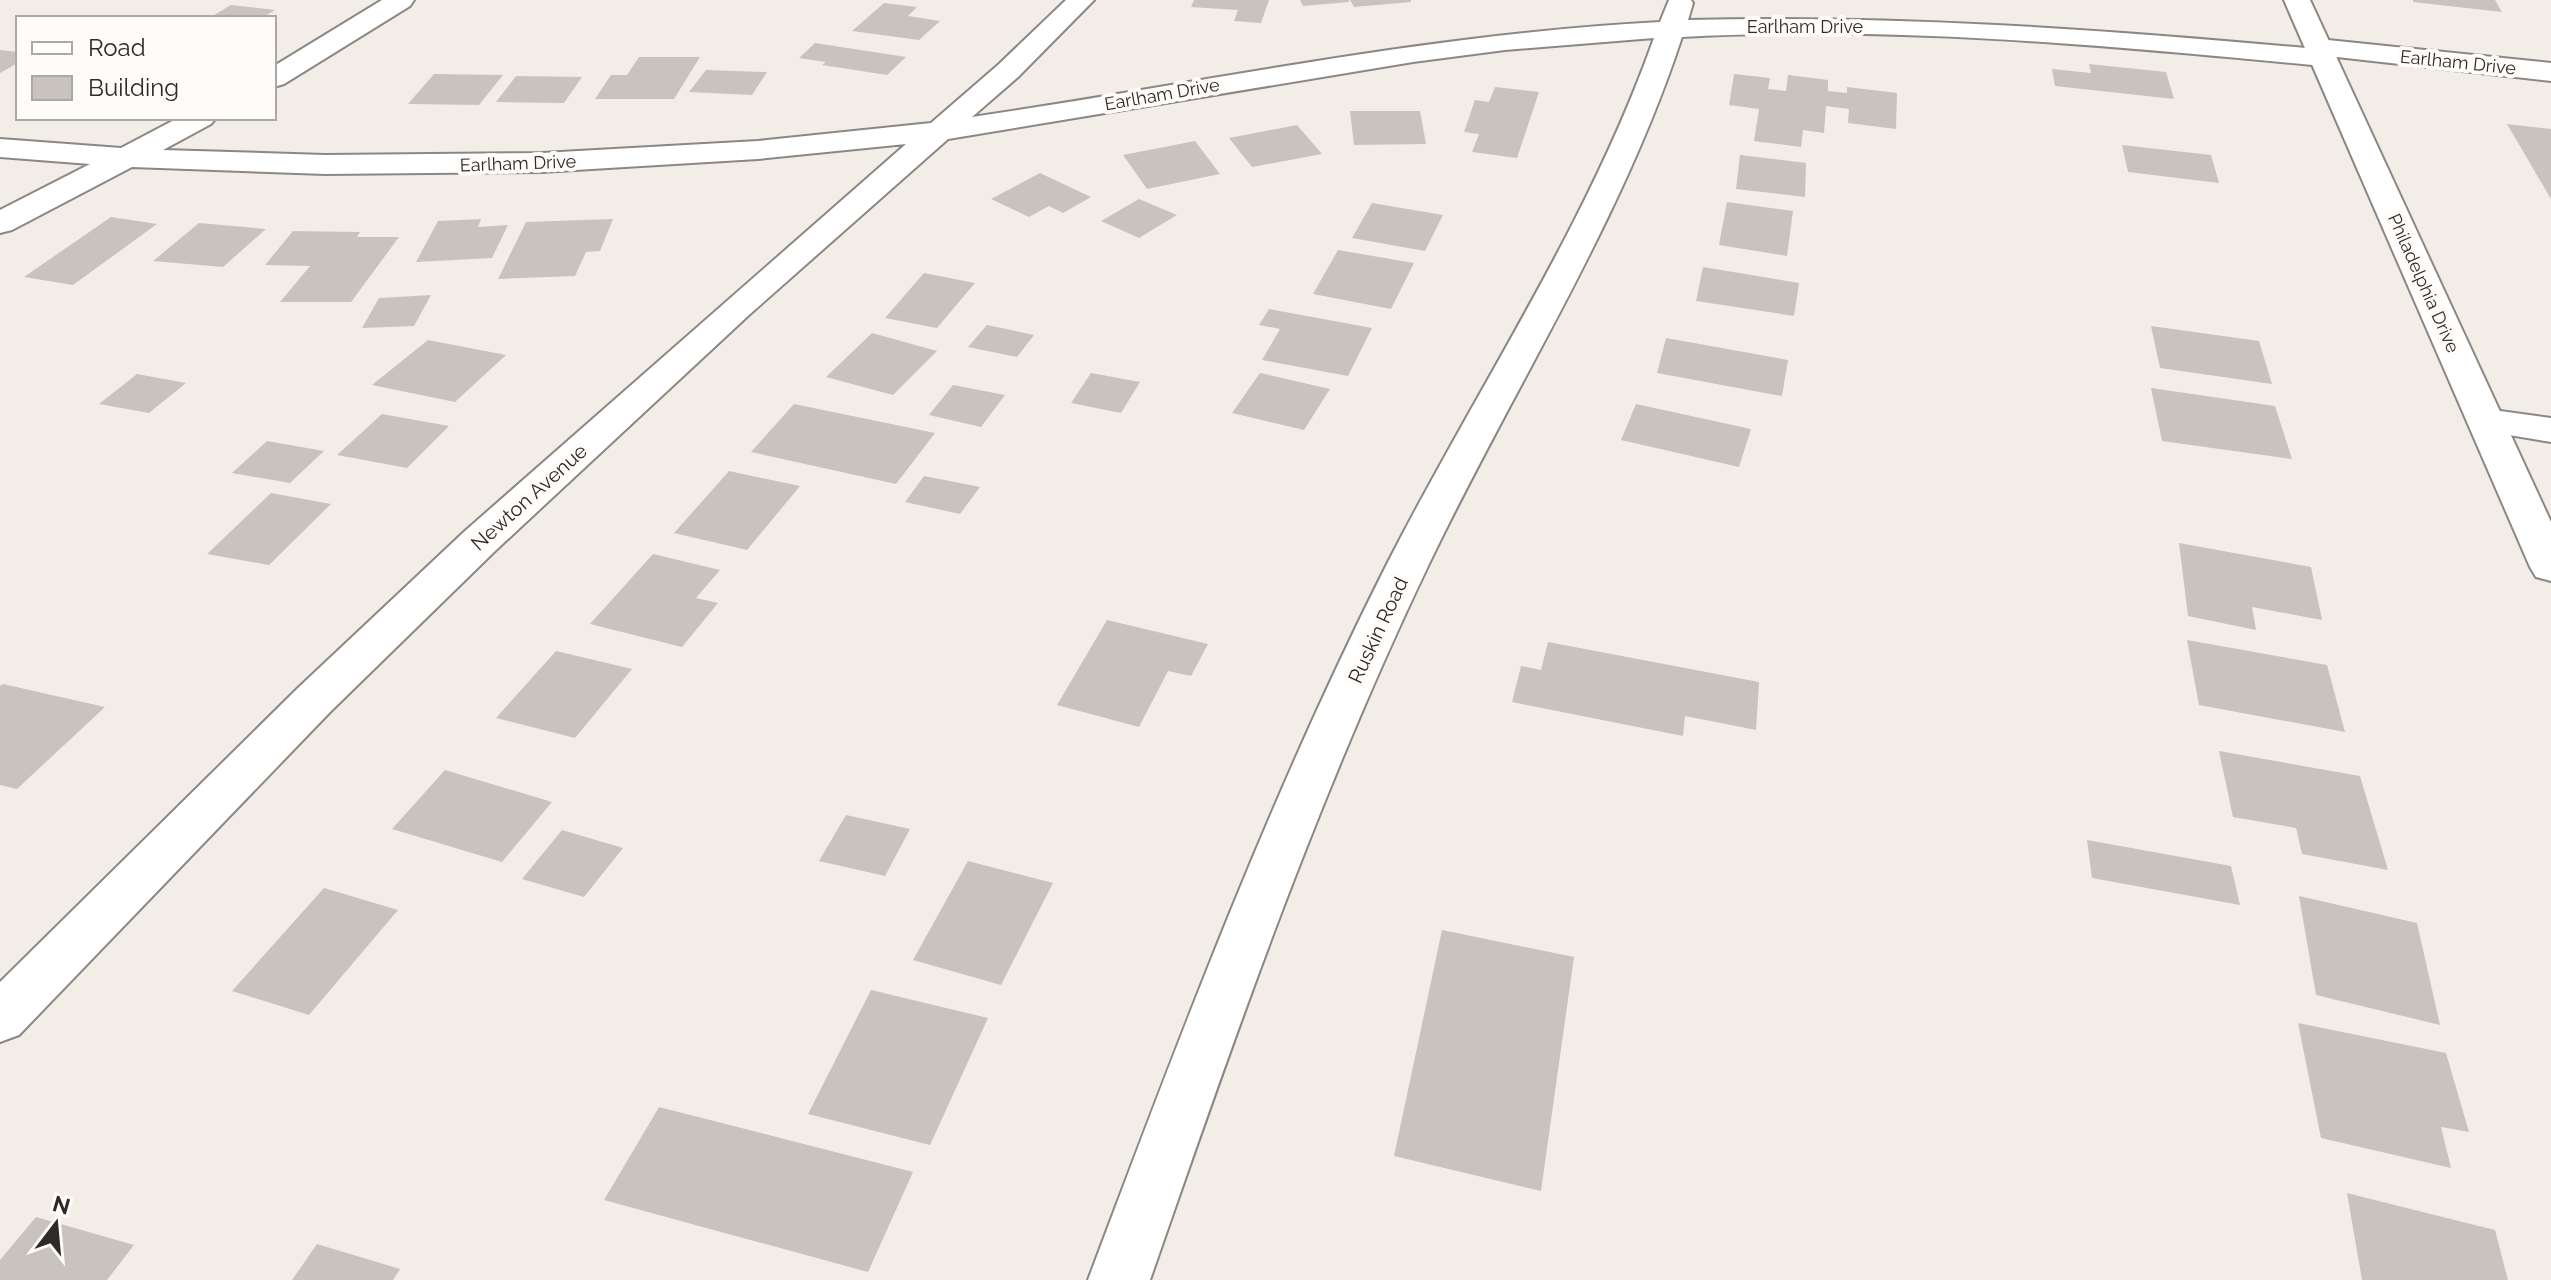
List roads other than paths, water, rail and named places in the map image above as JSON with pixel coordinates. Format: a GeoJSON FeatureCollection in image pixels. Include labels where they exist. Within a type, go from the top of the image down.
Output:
{"type":"FeatureCollection","features":[{"type":"Feature","properties":{"kind":"street"},"geometry":{"type":"LineString","coordinates":[[276,77],[401,0]]}},
{"type":"Feature","properties":{"kind":"street","name":"Newton Avenue"},"geometry":{"type":"LineString","coordinates":[[0,1018],[314,700],[480,541],[1081,0]]}},
{"type":"Feature","properties":{"kind":"street","name":"Philadelphia Drive"},"geometry":{"type":"LineString","coordinates":[[2297,0],[2551,567]]}},
{"type":"Feature","properties":{"kind":"street","name":"Earlham Drive"},"geometry":{"type":"LineString","coordinates":[[0,148],[325,166],[481,165],[682,156],[871,140],[1417,53],[1559,36],[1676,15],[1834,26],[1989,29],[2551,72]]}},
{"type":"Feature","properties":{"kind":"street","name":"Ruskin Road"},"geometry":{"type":"LineString","coordinates":[[1119,1280],[1202,1048],[1297,812],[1377,627],[1439,499],[1617,170],[1659,71],[1676,15]]}},
{"type":"Feature","properties":{"kind":"street"},"geometry":{"type":"LineString","coordinates":[[0,223],[197,120]]}},
{"type":"Feature","properties":{"kind":"street"},"geometry":{"type":"LineString","coordinates":[[2486,421],[2551,430]]}}]}
